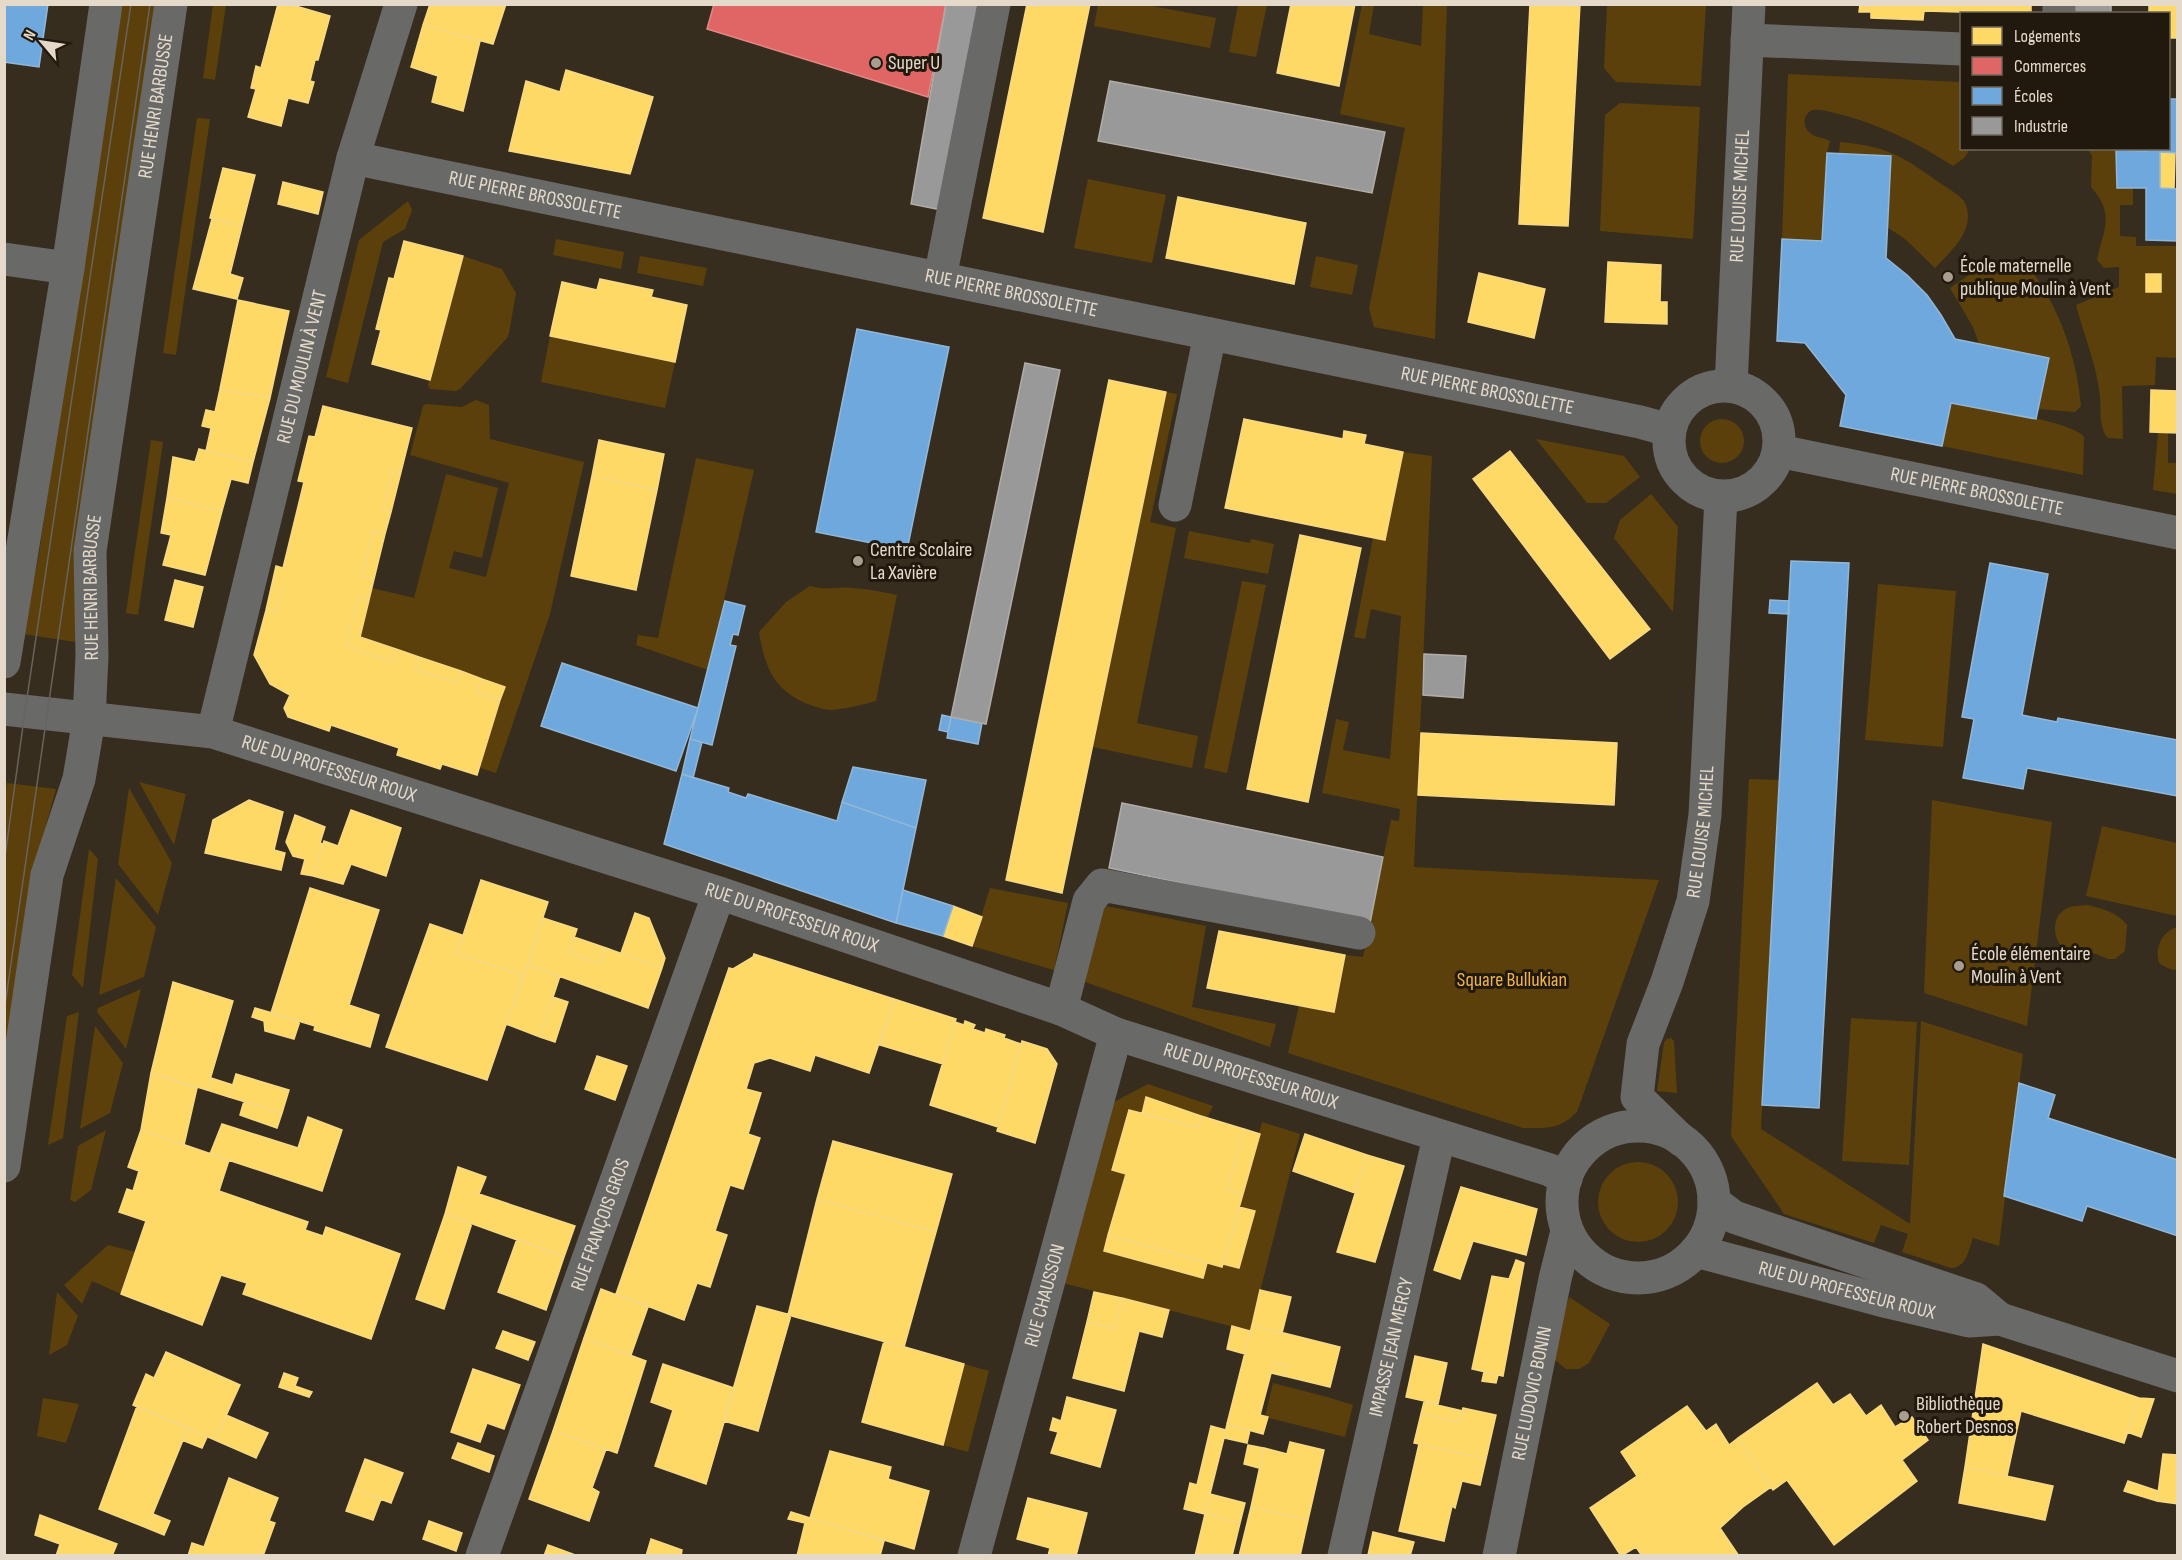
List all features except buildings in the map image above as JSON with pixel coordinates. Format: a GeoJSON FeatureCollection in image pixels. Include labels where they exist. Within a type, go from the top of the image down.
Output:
{"type":"FeatureCollection","features":[{"type":"Feature","properties":{"kind":"street"},"geometry":{"type":"LineString","coordinates":[[4,662],[68,268],[106,4]]}},
{"type":"Feature","properties":{"kind":"street","name":"RUE HENRI BARBUSSE"},"geometry":{"type":"LineString","coordinates":[[4,1166],[47,875],[79,779],[89,719],[92,656],[90,551],[171,4]]}},
{"type":"Feature","properties":{"kind":"street","name":"RUE DU MOULIN À VENT"},"geometry":{"type":"LineString","coordinates":[[213,732],[353,158],[401,4]]}},
{"type":"Feature","properties":{"kind":"street"},"geometry":{"type":"LineString","coordinates":[[940,278],[994,4]]}},
{"type":"Feature","properties":{"kind":"street","name":"RUE LOUISE MICHEL"},"geometry":{"type":"LineString","coordinates":[[1731,386],[1749,4]]}},
{"type":"Feature","properties":{"kind":"street"},"geometry":{"type":"LineString","coordinates":[[1747,40],[1960,49]]}},
{"type":"Feature","properties":{"kind":"street","name":"RUE PIERRE BROSSOLETTE"},"geometry":{"type":"LineString","coordinates":[[353,158],[1640,422],[1669,430]]}},
{"type":"Feature","properties":{"kind":"street"},"geometry":{"type":"LineString","coordinates":[[4,259],[68,268]]}},
{"type":"Feature","properties":{"kind":"street"},"geometry":{"type":"LineString","coordinates":[[1175,505],[1210,334]]}},
{"type":"Feature","properties":{"kind":"street"},"geometry":{"type":"LineString","coordinates":[[1731,386],[1746,390],[1758,397],[1769,408],[1776,422],[1779,451],[1771,470],[1759,485],[1741,494],[1721,497],[1703,493],[1686,483],[1675,468],[1669,450],[1669,430],[1676,411],[1691,396],[1710,387],[1731,386]]}},
{"type":"Feature","properties":{"kind":"street","name":"RUE PIERRE BROSSOLETTE"},"geometry":{"type":"LineString","coordinates":[[1779,451],[2178,533]]}},
{"type":"Feature","properties":{"kind":"street","name":"RUE LOUISE MICHEL"},"geometry":{"type":"LineString","coordinates":[[1681,1140],[1637,1096],[1643,1044],[1667,982],[1693,901],[1704,826],[1721,497]]}},
{"type":"Feature","properties":{"kind":"street","name":"RUE DU PROFESSEUR ROUX"},"geometry":{"type":"LineString","coordinates":[[4,709],[213,732],[719,892],[1061,1009],[1116,1034],[1550,1170],[1566,1179]]}},
{"type":"Feature","properties":{"kind":"street"},"geometry":{"type":"LineString","coordinates":[[1061,1009],[1089,901],[1102,885],[1359,933]]}},
{"type":"Feature","properties":{"kind":"street","name":"RUE FRANÇOIS GROS"},"geometry":{"type":"LineString","coordinates":[[482,1556],[719,892]]}},
{"type":"Feature","properties":{"kind":"street","name":"RUE CHAUSSON"},"geometry":{"type":"LineString","coordinates":[[974,1556],[1116,1034]]}},
{"type":"Feature","properties":{"kind":"street"},"geometry":{"type":"LineString","coordinates":[[1643,1127],[1663,1130],[1681,1140],[1699,1156],[1710,1178],[1714,1202],[1712,1220],[1706,1237],[1696,1251],[1675,1269],[1650,1278],[1625,1277],[1600,1269],[1581,1253],[1567,1231],[1562,1205],[1566,1179],[1575,1161],[1588,1146],[1604,1134],[1623,1128],[1643,1127]]}},
{"type":"Feature","properties":{"kind":"street","name":"IMPASSE JEAN MERCY"},"geometry":{"type":"LineString","coordinates":[[1344,1556],[1439,1137]]}},
{"type":"Feature","properties":{"kind":"street","name":"RUE DU PROFESSEUR ROUX"},"geometry":{"type":"LineString","coordinates":[[1714,1202],[1734,1216],[1976,1299],[2000,1319]]}},
{"type":"Feature","properties":{"kind":"street","name":"RUE LUDOVIC BONIN"},"geometry":{"type":"LineString","coordinates":[[1499,1556],[1567,1231]]}},
{"type":"Feature","properties":{"kind":"street","name":"RUE DU PROFESSEUR ROUX"},"geometry":{"type":"LineString","coordinates":[[1696,1251],[1969,1321],[2000,1319],[2178,1376]]}},
{"type":"Feature","properties":{"kind":"green space"},"geometry":{"type":"Polygon","coordinates":[[[120,5],[159,5],[75,642],[23,634],[39,554],[120,5]]]}},
{"type":"Feature","properties":{"kind":"green space"},"geometry":{"type":"Polygon","coordinates":[[[213,5],[226,5],[215,80],[203,78],[213,5]]]}},
{"type":"Feature","properties":{"kind":"green space"},"geometry":{"type":"Polygon","coordinates":[[[1098,5],[1147,5],[1216,18],[1210,48],[1094,26],[1098,5]]]}},
{"type":"Feature","properties":{"kind":"green space"},"geometry":{"type":"Polygon","coordinates":[[[1238,5],[1267,5],[1256,57],[1229,52],[1238,5]]]}},
{"type":"Feature","properties":{"kind":"green space"},"geometry":{"type":"Polygon","coordinates":[[[1362,5],[1374,5],[1369,34],[1421,46],[1423,5],[1447,5],[1435,339],[1374,327],[1369,309],[1405,128],[1340,114],[1362,5]]]}},
{"type":"Feature","properties":{"kind":"green space"},"geometry":{"type":"Polygon","coordinates":[[[1607,5],[1706,5],[1701,86],[1616,82],[1604,68],[1607,5]]]}},
{"type":"Feature","properties":{"kind":"green space"},"geometry":{"type":"Polygon","coordinates":[[[1788,74],[1960,82],[1960,150],[1969,150],[1964,158],[1953,166],[1910,141],[1879,127],[1831,112],[1813,110],[1807,114],[1805,126],[1809,132],[1830,141],[1827,153],[1822,241],[1782,239],[1788,74]]]}},
{"type":"Feature","properties":{"kind":"green space"},"geometry":{"type":"Polygon","coordinates":[[[1620,103],[1700,107],[1693,239],[1600,231],[1605,115],[1620,103]]]}},
{"type":"Feature","properties":{"kind":"green space"},"geometry":{"type":"Polygon","coordinates":[[[197,118],[210,119],[176,355],[163,353],[197,118]]]}},
{"type":"Feature","properties":{"kind":"green space"},"geometry":{"type":"Polygon","coordinates":[[[1840,142],[1868,146],[1901,157],[1950,189],[1964,201],[1968,220],[1965,229],[1955,246],[1935,268],[1905,239],[1887,227],[1890,156],[1839,153],[1840,142]]]}},
{"type":"Feature","properties":{"kind":"green space"},"geometry":{"type":"Polygon","coordinates":[[[2089,150],[2116,150],[2117,187],[2133,187],[2133,205],[2120,205],[2120,236],[2136,237],[2136,246],[2177,246],[2177,358],[2156,357],[2155,385],[2122,386],[2123,439],[2108,438],[2103,429],[2096,373],[2076,305],[2119,287],[2119,267],[2104,268],[2097,260],[2106,223],[2103,206],[2091,187],[2092,156],[2089,150]]]}},
{"type":"Feature","properties":{"kind":"green space"},"geometry":{"type":"Polygon","coordinates":[[[1088,179],[1166,195],[1152,263],[1074,248],[1088,179]]]}},
{"type":"Feature","properties":{"kind":"green space"},"geometry":{"type":"Polygon","coordinates":[[[408,201],[412,210],[405,229],[383,242],[348,383],[326,377],[359,240],[408,201]]]}},
{"type":"Feature","properties":{"kind":"green space"},"geometry":{"type":"Polygon","coordinates":[[[556,239],[624,252],[621,269],[553,255],[556,239]]]}},
{"type":"Feature","properties":{"kind":"green space"},"geometry":{"type":"Polygon","coordinates":[[[463,256],[502,269],[516,293],[509,333],[460,389],[456,391],[430,389],[428,385],[463,256]]]}},
{"type":"Feature","properties":{"kind":"green space"},"geometry":{"type":"Polygon","coordinates":[[[640,256],[707,268],[703,286],[637,273],[640,256]]]}},
{"type":"Feature","properties":{"kind":"green space"},"geometry":{"type":"Polygon","coordinates":[[[1316,256],[1358,265],[1352,295],[1310,287],[1316,256]]]}},
{"type":"Feature","properties":{"kind":"green space"},"geometry":{"type":"Polygon","coordinates":[[[2008,260],[2024,264],[2032,270],[2059,318],[2077,376],[2081,406],[2075,412],[2038,409],[2048,358],[1979,344],[1973,327],[1950,288],[1985,264],[2008,260]]]}},
{"type":"Feature","properties":{"kind":"green space"},"geometry":{"type":"Polygon","coordinates":[[[550,336],[675,362],[665,408],[541,382],[550,336]]]}},
{"type":"Feature","properties":{"kind":"green space"},"geometry":{"type":"Polygon","coordinates":[[[1166,392],[1177,394],[1150,522],[1176,528],[1137,723],[1198,736],[1192,768],[1093,747],[1166,392]]]}},
{"type":"Feature","properties":{"kind":"green space"},"geometry":{"type":"Polygon","coordinates":[[[476,400],[489,405],[490,439],[584,462],[550,614],[496,773],[480,768],[504,687],[360,637],[372,588],[414,598],[446,474],[498,488],[482,558],[454,551],[449,568],[486,577],[509,483],[410,455],[423,406],[426,404],[462,407],[476,400]]]}},
{"type":"Feature","properties":{"kind":"green space"},"geometry":{"type":"Polygon","coordinates":[[[1951,403],[2043,420],[2076,431],[2084,437],[2083,475],[1942,446],[1951,403]]]}},
{"type":"Feature","properties":{"kind":"green space"},"geometry":{"type":"Polygon","coordinates":[[[1722,419],[1737,426],[1744,441],[1737,456],[1722,463],[1707,456],[1700,441],[1707,426],[1722,419]]]}},
{"type":"Feature","properties":{"kind":"green space"},"geometry":{"type":"Polygon","coordinates":[[[2158,433],[2168,433],[2168,463],[2177,463],[2177,494],[2153,490],[2158,433]]]}},
{"type":"Feature","properties":{"kind":"green space"},"geometry":{"type":"Polygon","coordinates":[[[1536,439],[1624,456],[1640,477],[1606,503],[1587,503],[1536,439]]]}},
{"type":"Feature","properties":{"kind":"green space"},"geometry":{"type":"Polygon","coordinates":[[[151,440],[163,442],[138,615],[126,613],[151,440]]]}},
{"type":"Feature","properties":{"kind":"green space","name":"Square Bullukian"},"geometry":{"type":"Polygon","coordinates":[[[1403,452],[1432,456],[1414,867],[1659,880],[1577,1112],[1564,1122],[1552,1127],[1523,1128],[1288,1053],[1299,1006],[1334,1012],[1345,955],[1363,957],[1391,820],[1399,821],[1400,809],[1322,793],[1336,719],[1349,722],[1343,750],[1390,759],[1401,616],[1371,609],[1365,639],[1354,637],[1373,538],[1385,540],[1403,452]]]}},
{"type":"Feature","properties":{"kind":"green space"},"geometry":{"type":"Polygon","coordinates":[[[696,458],[754,470],[708,670],[636,645],[638,635],[658,638],[696,458]]]}},
{"type":"Feature","properties":{"kind":"green space"},"geometry":{"type":"Polygon","coordinates":[[[1651,494],[1678,527],[1673,612],[1614,538],[1620,520],[1651,494]]]}},
{"type":"Feature","properties":{"kind":"green space"},"geometry":{"type":"Polygon","coordinates":[[[1189,531],[1250,543],[1251,539],[1274,544],[1268,574],[1184,558],[1189,531]]]}},
{"type":"Feature","properties":{"kind":"green space"},"geometry":{"type":"Polygon","coordinates":[[[1242,581],[1266,585],[1227,773],[1204,768],[1242,581]]]}},
{"type":"Feature","properties":{"kind":"green space"},"geometry":{"type":"Polygon","coordinates":[[[1878,584],[1956,591],[1943,747],[1865,740],[1878,584]]]}},
{"type":"Feature","properties":{"kind":"green space"},"geometry":{"type":"Polygon","coordinates":[[[810,586],[859,588],[897,595],[876,701],[848,708],[826,710],[800,701],[781,687],[774,678],[765,657],[759,632],[786,602],[810,586]]]}},
{"type":"Feature","properties":{"kind":"green space"},"geometry":{"type":"Polygon","coordinates":[[[1749,779],[1779,780],[1761,1129],[1910,1224],[1921,1021],[2023,1054],[1999,1246],[1973,1238],[1966,1258],[1956,1267],[1951,1268],[1902,1252],[1908,1234],[1881,1225],[1874,1243],[1784,1214],[1731,1136],[1749,779]]]}},
{"type":"Feature","properties":{"kind":"green space"},"geometry":{"type":"Polygon","coordinates":[[[139,782],[186,794],[174,845],[139,782]]]}},
{"type":"Feature","properties":{"kind":"green space"},"geometry":{"type":"Polygon","coordinates":[[[7,783],[56,789],[35,864],[5,1074],[4,801],[7,783]]]}},
{"type":"Feature","properties":{"kind":"green space"},"geometry":{"type":"Polygon","coordinates":[[[129,788],[172,863],[158,915],[118,864],[129,788]]]}},
{"type":"Feature","properties":{"kind":"green space"},"geometry":{"type":"Polygon","coordinates":[[[1932,800],[2052,822],[2027,1026],[1924,993],[1932,800]]]}},
{"type":"Feature","properties":{"kind":"green space"},"geometry":{"type":"Polygon","coordinates":[[[2102,826],[2177,843],[2177,916],[2086,896],[2102,826]]]}},
{"type":"Feature","properties":{"kind":"green space"},"geometry":{"type":"Polygon","coordinates":[[[89,849],[98,859],[83,988],[72,975],[89,849]]]}},
{"type":"Feature","properties":{"kind":"green space"},"geometry":{"type":"Polygon","coordinates":[[[116,878],[156,927],[144,977],[99,995],[116,878]]]}},
{"type":"Feature","properties":{"kind":"green space"},"geometry":{"type":"Polygon","coordinates":[[[990,888],[1068,903],[1054,970],[972,946],[990,888]]]}},
{"type":"Feature","properties":{"kind":"green space"},"geometry":{"type":"Polygon","coordinates":[[[1101,905],[1206,926],[1192,1007],[1276,1024],[1270,1047],[1085,982],[1101,905]]]}},
{"type":"Feature","properties":{"kind":"green space"},"geometry":{"type":"Polygon","coordinates":[[[2088,905],[2114,914],[2127,925],[2125,951],[2115,959],[2061,946],[2058,942],[2055,927],[2060,913],[2069,907],[2088,905]]]}},
{"type":"Feature","properties":{"kind":"green space"},"geometry":{"type":"Polygon","coordinates":[[[2174,928],[2178,928],[2178,970],[2163,966],[2159,963],[2158,958],[2158,948],[2162,938],[2174,928]]]}},
{"type":"Feature","properties":{"kind":"green space"},"geometry":{"type":"Polygon","coordinates":[[[141,989],[126,1049],[97,1012],[98,1008],[141,989]]]}},
{"type":"Feature","properties":{"kind":"green space"},"geometry":{"type":"Polygon","coordinates":[[[79,1012],[63,1138],[48,1145],[67,1016],[79,1012]]]}},
{"type":"Feature","properties":{"kind":"green space"},"geometry":{"type":"Polygon","coordinates":[[[1851,1018],[1917,1022],[1909,1165],[1842,1161],[1851,1018]]]}},
{"type":"Feature","properties":{"kind":"green space"},"geometry":{"type":"Polygon","coordinates":[[[95,1026],[123,1063],[110,1113],[80,1129],[95,1026]]]}},
{"type":"Feature","properties":{"kind":"green space"},"geometry":{"type":"Polygon","coordinates":[[[1671,1038],[1674,1041],[1677,1093],[1657,1091],[1664,1042],[1671,1038]]]}},
{"type":"Feature","properties":{"kind":"green space"},"geometry":{"type":"Polygon","coordinates":[[[1148,1084],[1213,1106],[1207,1118],[1147,1097],[1142,1114],[1128,1110],[1112,1170],[1126,1174],[1104,1251],[1202,1278],[1207,1263],[1239,1268],[1239,1207],[1262,1122],[1300,1134],[1250,1331],[1063,1283],[1112,1103],[1148,1084]]]}},
{"type":"Feature","properties":{"kind":"green space"},"geometry":{"type":"Polygon","coordinates":[[[106,1130],[91,1190],[75,1202],[70,1200],[78,1146],[106,1130]]]}},
{"type":"Feature","properties":{"kind":"green space"},"geometry":{"type":"Polygon","coordinates":[[[1638,1162],[1653,1165],[1666,1174],[1675,1187],[1678,1202],[1675,1217],[1666,1230],[1653,1239],[1638,1242],[1623,1239],[1610,1230],[1601,1217],[1598,1202],[1601,1187],[1610,1174],[1623,1165],[1638,1162]]]}},
{"type":"Feature","properties":{"kind":"green space"},"geometry":{"type":"Polygon","coordinates":[[[108,1245],[136,1252],[121,1294],[92,1281],[82,1304],[64,1285],[108,1245]]]}},
{"type":"Feature","properties":{"kind":"green space"},"geometry":{"type":"Polygon","coordinates":[[[57,1292],[78,1316],[67,1345],[49,1355],[57,1292]]]}},
{"type":"Feature","properties":{"kind":"green space"},"geometry":{"type":"Polygon","coordinates":[[[1569,1297],[1610,1324],[1589,1363],[1579,1369],[1566,1369],[1555,1360],[1554,1348],[1569,1297]]]}},
{"type":"Feature","properties":{"kind":"green space"},"geometry":{"type":"Polygon","coordinates":[[[964,1364],[989,1371],[968,1452],[943,1445],[964,1364]]]}},
{"type":"Feature","properties":{"kind":"green space"},"geometry":{"type":"Polygon","coordinates":[[[1273,1383],[1353,1405],[1345,1437],[1265,1417],[1273,1383]]]}},
{"type":"Feature","properties":{"kind":"green space"},"geometry":{"type":"Polygon","coordinates":[[[43,1398],[79,1404],[66,1443],[37,1436],[43,1398]]]}},
{"type":"Feature","properties":{"kind":"tram line"},"geometry":{"type":"LineString","coordinates":[[4,864],[131,4]]}},
{"type":"Feature","properties":{"kind":"tram line"},"geometry":{"type":"LineString","coordinates":[[4,1012],[150,4]]}},
{"type":"Feature","properties":{"kind":"place","name":"Super U"},"geometry":{"type":"Point","coordinates":[876,63]}},
{"type":"Feature","properties":{"kind":"place","name":"École maternelle publique Moulin à Vent"},"geometry":{"type":"Point","coordinates":[1948,277]}},
{"type":"Feature","properties":{"kind":"place","name":"Centre Scolaire La Xavière"},"geometry":{"type":"Point","coordinates":[858,561]}},
{"type":"Feature","properties":{"kind":"place","name":"École élémentaire Moulin à Vent"},"geometry":{"type":"Point","coordinates":[1959,966]}},
{"type":"Feature","properties":{"kind":"place","name":"Bibliothèque Robert Desnos"},"geometry":{"type":"Point","coordinates":[1904,1416]}}]}
